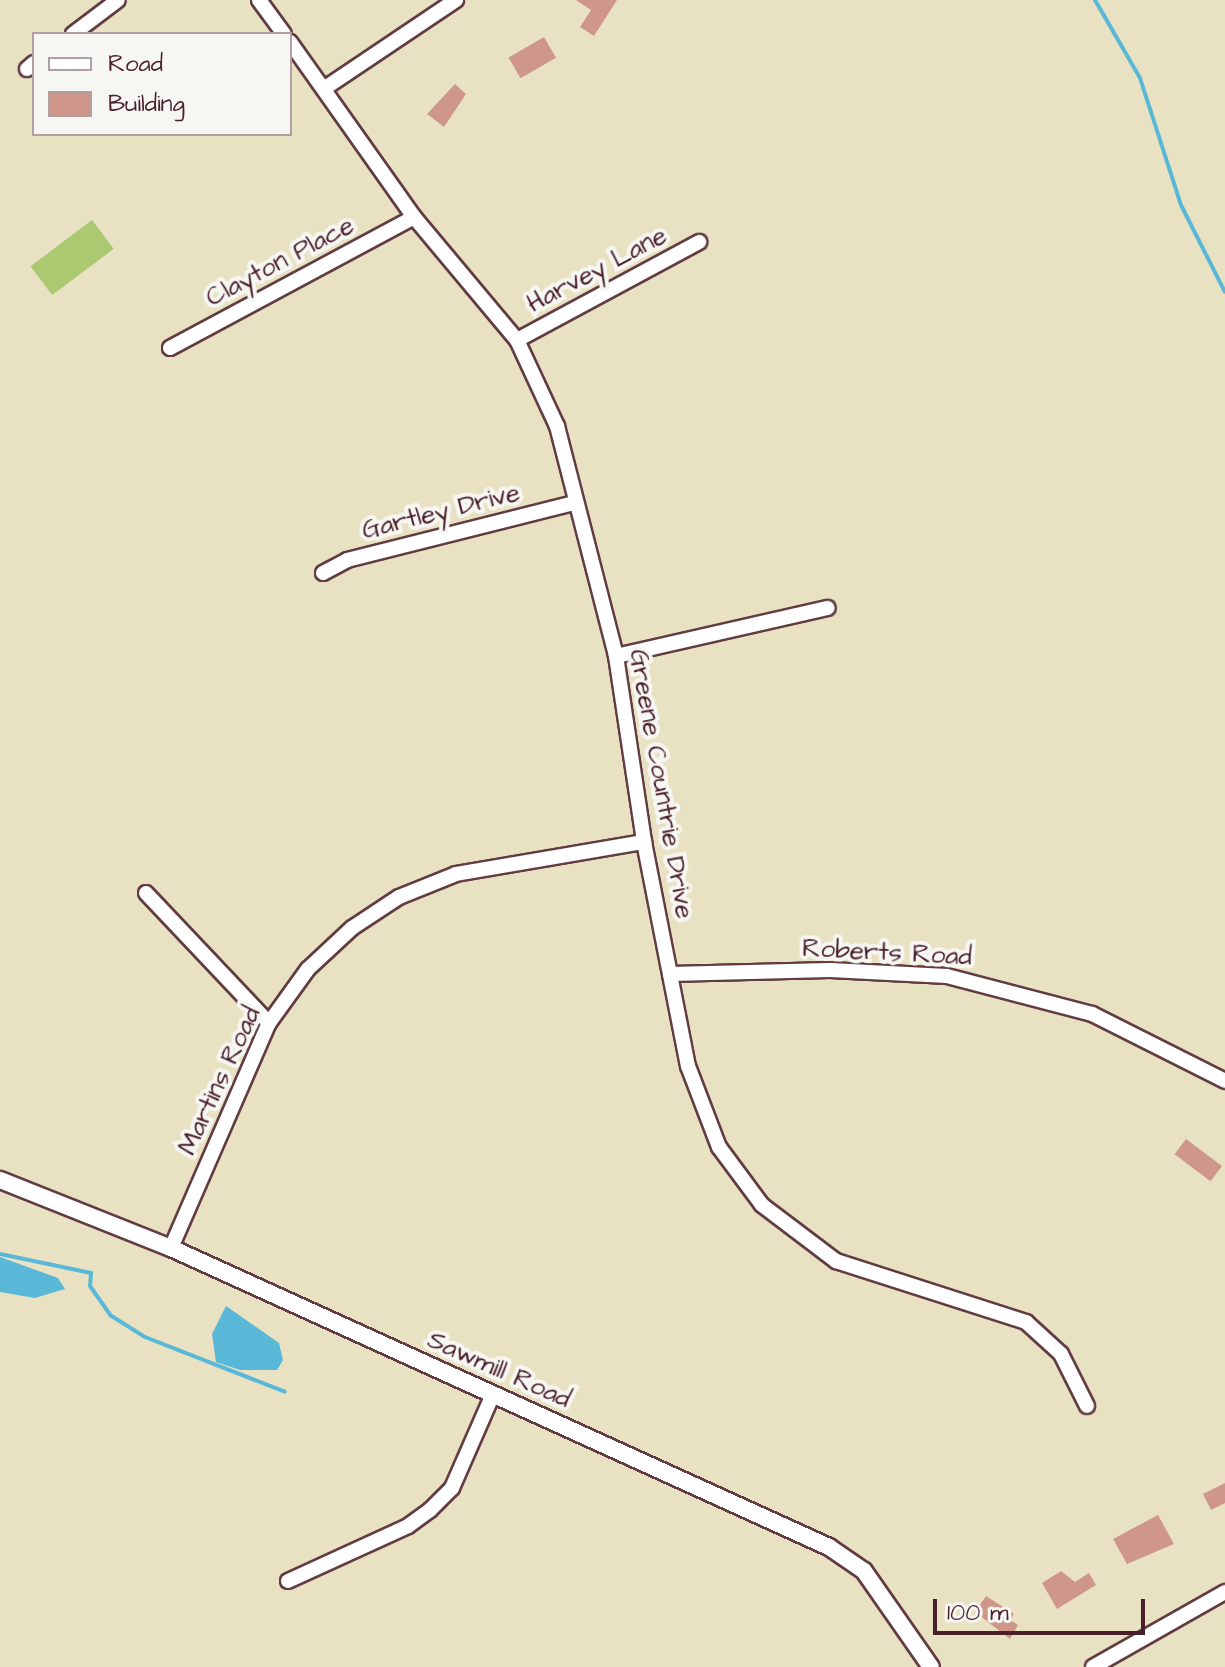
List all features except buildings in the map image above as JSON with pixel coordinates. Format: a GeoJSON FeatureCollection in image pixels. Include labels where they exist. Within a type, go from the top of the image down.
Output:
{"type":"FeatureCollection","features":[{"type":"Feature","properties":{"kind":"street"},"geometry":{"type":"LineString","coordinates":[[76,32],[118,0]]}},
{"type":"Feature","properties":{"kind":"street"},"geometry":{"type":"LineString","coordinates":[[259,0],[283,32]]}},
{"type":"Feature","properties":{"kind":"street"},"geometry":{"type":"LineString","coordinates":[[325,88],[456,0]]}},
{"type":"Feature","properties":{"kind":"street","name":"Greene Countrie Drive"},"geometry":{"type":"LineString","coordinates":[[292,45],[414,217],[517,340],[557,426],[574,503],[616,656],[644,842],[688,1066],[708,1122],[735,1173],[762,1205],[836,1261],[1026,1322],[1061,1354],[1087,1406]]}},
{"type":"Feature","properties":{"kind":"street","name":"Clayton Place"},"geometry":{"type":"LineString","coordinates":[[170,348],[414,217]]}},
{"type":"Feature","properties":{"kind":"street","name":"Harvey Lane"},"geometry":{"type":"LineString","coordinates":[[517,340],[699,242]]}},
{"type":"Feature","properties":{"kind":"street","name":"Gartley Drive"},"geometry":{"type":"LineString","coordinates":[[323,573],[347,560],[574,503]]}},
{"type":"Feature","properties":{"kind":"street"},"geometry":{"type":"LineString","coordinates":[[616,656],[828,608]]}},
{"type":"Feature","properties":{"kind":"street","name":"Martins Road"},"geometry":{"type":"LineString","coordinates":[[171,1248],[269,1023],[332,945],[399,897],[456,874],[644,842]]}},
{"type":"Feature","properties":{"kind":"street"},"geometry":{"type":"LineString","coordinates":[[146,893],[269,1023]]}},
{"type":"Feature","properties":{"kind":"street","name":"Roberts Road"},"geometry":{"type":"LineString","coordinates":[[670,974],[830,970],[947,976],[1092,1014],[1225,1081]]}},
{"type":"Feature","properties":{"kind":"street","name":"Sawmill Road"},"geometry":{"type":"LineString","coordinates":[[0,1180],[171,1248],[849,1559],[875,1585],[931,1667]]}},
{"type":"Feature","properties":{"kind":"street"},"geometry":{"type":"LineString","coordinates":[[288,1581],[408,1526],[430,1510],[452,1488],[493,1394]]}},
{"type":"Feature","properties":{"kind":"street"},"geometry":{"type":"LineString","coordinates":[[1093,1667],[1225,1592]]}},
{"type":"Feature","properties":{"kind":"green space"},"geometry":{"type":"Polygon","coordinates":[[[92,220],[114,249],[52,295],[31,266],[92,220]]]}},
{"type":"Feature","properties":{"kind":"water"},"geometry":{"type":"Polygon","coordinates":[[[0,1257],[58,1278],[65,1289],[35,1298],[0,1292],[0,1257]]]}},
{"type":"Feature","properties":{"kind":"water"},"geometry":{"type":"Polygon","coordinates":[[[226,1306],[279,1343],[283,1360],[277,1370],[240,1370],[216,1362],[212,1334],[226,1306]]]}},
{"type":"Feature","properties":{"kind":"waterway"},"geometry":{"type":"LineString","coordinates":[[1095,0],[1140,78],[1181,205],[1225,292]]}},
{"type":"Feature","properties":{"kind":"waterway"},"geometry":{"type":"LineString","coordinates":[[0,1254],[91,1273],[90,1286],[110,1315],[145,1337],[285,1392]]}}]}
